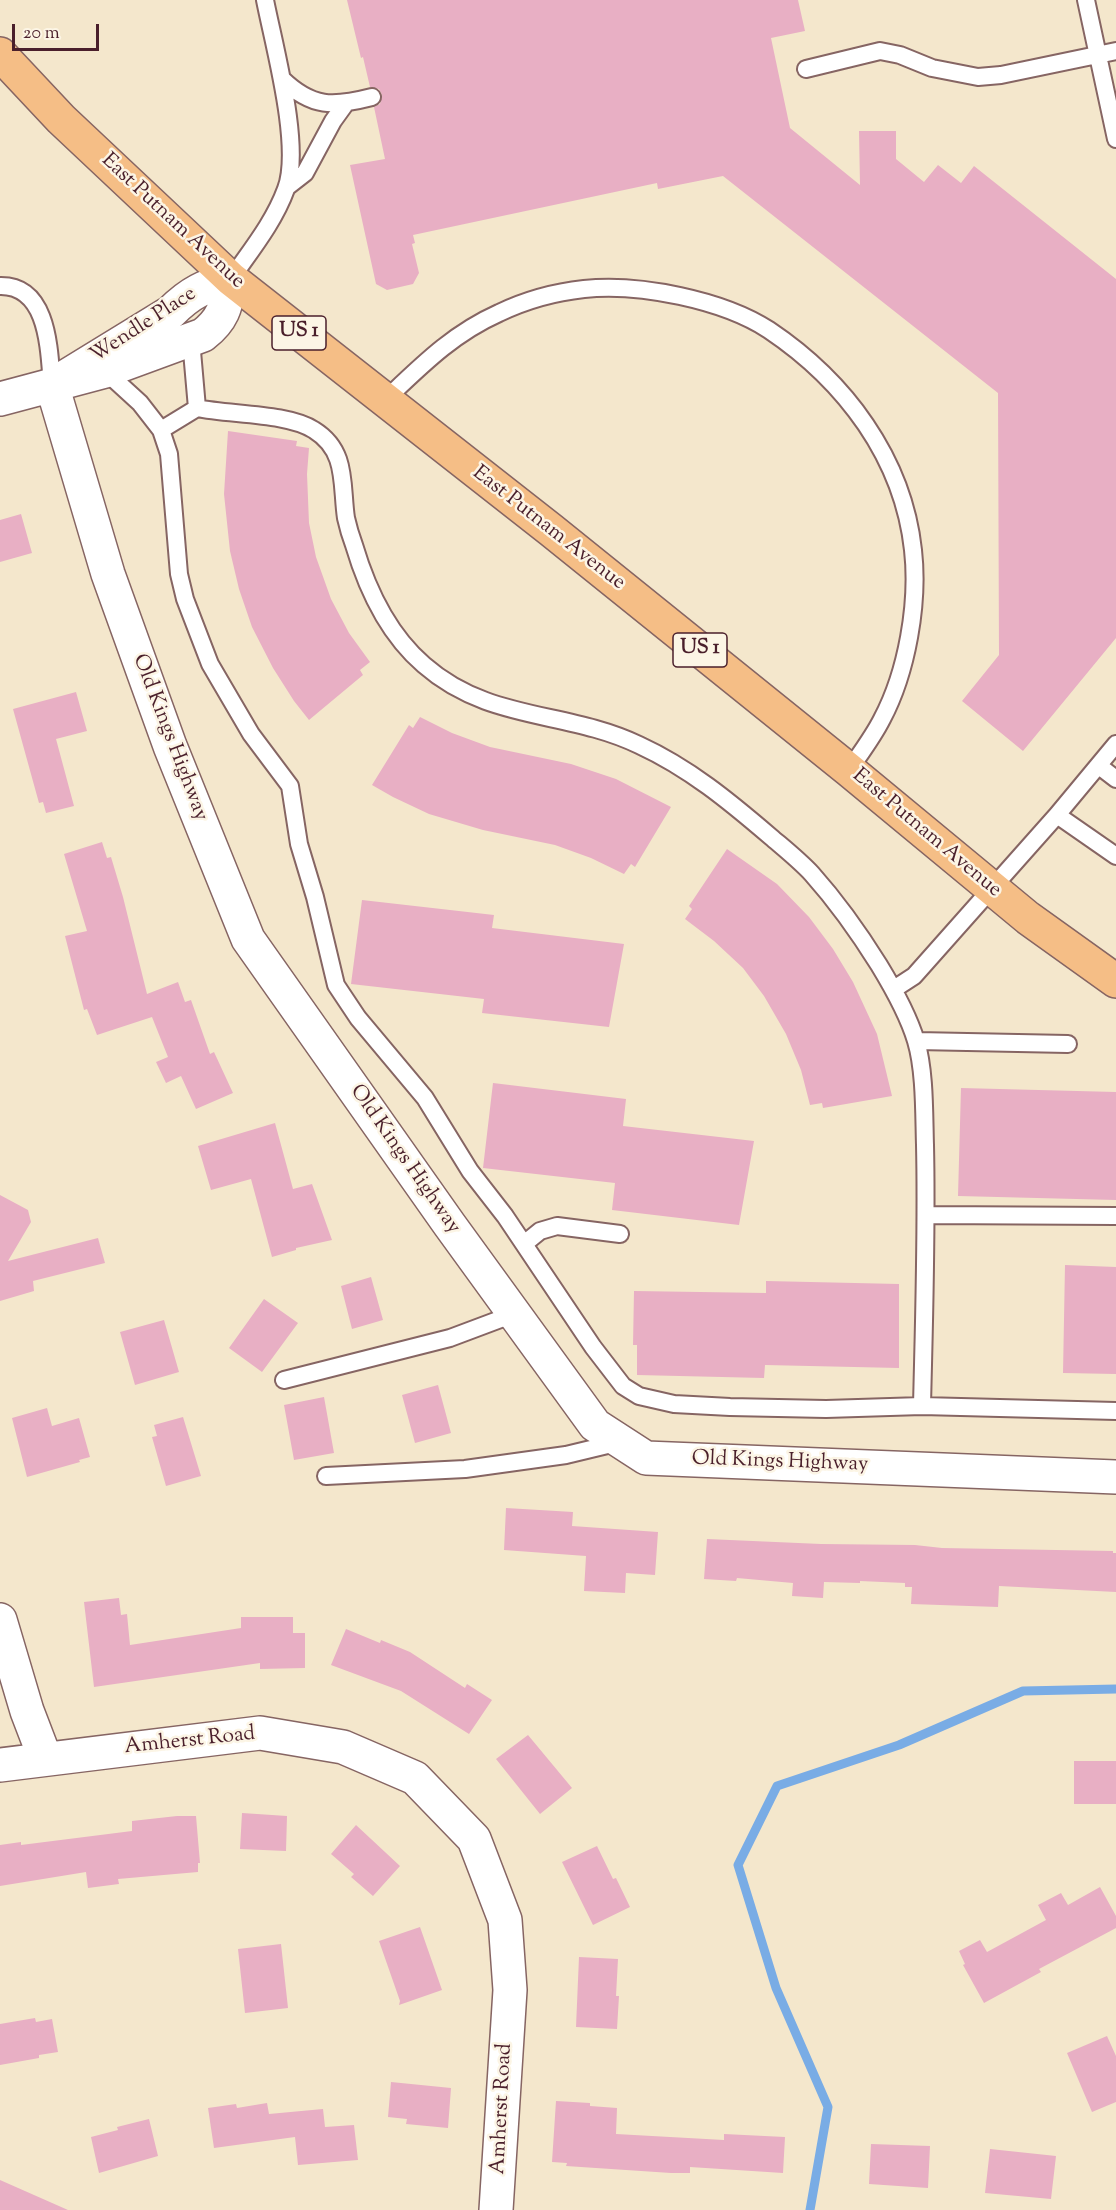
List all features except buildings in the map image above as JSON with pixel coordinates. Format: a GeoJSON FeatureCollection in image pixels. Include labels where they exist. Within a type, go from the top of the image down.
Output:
{"type":"FeatureCollection","features":[{"type":"Feature","properties":{"kind":"main road","name":"East Putnam Avenue"},"geometry":{"type":"LineString","coordinates":[[0,54],[61,120],[231,279],[551,530],[849,770],[1044,931],[1116,981]]}},
{"type":"Feature","properties":{"kind":"street","name":"Wendle Place"},"geometry":{"type":"LineString","coordinates":[[0,399],[105,371],[203,335],[216,325],[225,309],[231,279],[200,289],[186,297],[171,312],[52,385]]}},
{"type":"Feature","properties":{"kind":"street","name":"Old Kings Highway"},"geometry":{"type":"LineString","coordinates":[[52,385],[112,584],[170,746],[248,939],[595,1425],[646,1458],[1116,1477]]}},
{"type":"Feature","properties":{"kind":"street"},"geometry":{"type":"LineString","coordinates":[[0,1620],[27,1711],[45,1758]]}},
{"type":"Feature","properties":{"kind":"street","name":"Amherst Road"},"geometry":{"type":"LineString","coordinates":[[0,1765],[260,1733],[343,1748],[415,1778],[474,1839],[505,1920],[510,1990],[496,2210]]}},
{"type":"Feature","properties":{"kind":"lane"},"geometry":{"type":"LineString","coordinates":[[231,279],[272,218],[287,187],[291,166],[282,80],[265,0]]}},
{"type":"Feature","properties":{"kind":"lane"},"geometry":{"type":"LineString","coordinates":[[1086,0],[1116,139]]}},
{"type":"Feature","properties":{"kind":"lane"},"geometry":{"type":"LineString","coordinates":[[806,69],[880,51],[900,55],[932,68],[978,77],[1001,75],[1116,51]]}},
{"type":"Feature","properties":{"kind":"lane"},"geometry":{"type":"LineString","coordinates":[[282,80],[298,95],[332,104],[372,97]]}},
{"type":"Feature","properties":{"kind":"lane"},"geometry":{"type":"LineString","coordinates":[[287,187],[305,173],[333,121],[346,103]]}},
{"type":"Feature","properties":{"kind":"lane"},"geometry":{"type":"LineString","coordinates":[[0,286],[21,289],[30,297],[39,311],[48,339],[52,385]]}},
{"type":"Feature","properties":{"kind":"lane"},"geometry":{"type":"LineString","coordinates":[[384,401],[438,349],[463,331],[500,312],[528,302],[584,289],[646,291],[695,298],[768,330],[824,374],[866,423],[883,453],[897,483],[908,516],[914,552],[912,620],[896,684],[882,719],[849,770]]}},
{"type":"Feature","properties":{"kind":"lane"},"geometry":{"type":"LineString","coordinates":[[191,340],[197,408]]}},
{"type":"Feature","properties":{"kind":"lane"},"geometry":{"type":"LineString","coordinates":[[105,371],[140,403],[161,430],[169,454],[179,574],[185,599],[210,664],[251,734],[290,786],[299,844],[315,897],[336,985],[358,1018],[425,1098],[470,1171],[505,1216],[593,1347],[623,1386],[639,1396],[674,1404],[730,1407],[826,1409],[922,1406],[1116,1411]]}},
{"type":"Feature","properties":{"kind":"lane"},"geometry":{"type":"LineString","coordinates":[[161,430],[197,408],[281,419],[314,429],[331,446],[343,472],[346,518],[357,555],[375,600],[391,626],[421,663],[448,685],[485,702],[615,734],[678,764],[707,784],[810,871],[840,908],[894,989],[916,1041],[924,1094],[927,1215],[922,1406]]}},
{"type":"Feature","properties":{"kind":"lane"},"geometry":{"type":"LineString","coordinates":[[894,989],[914,976],[1057,815],[1116,744]]}},
{"type":"Feature","properties":{"kind":"lane"},"geometry":{"type":"LineString","coordinates":[[1099,766],[1116,779]]}},
{"type":"Feature","properties":{"kind":"lane"},"geometry":{"type":"LineString","coordinates":[[1057,815],[1116,856]]}},
{"type":"Feature","properties":{"kind":"lane"},"geometry":{"type":"LineString","coordinates":[[916,1041],[1068,1044]]}},
{"type":"Feature","properties":{"kind":"lane"},"geometry":{"type":"LineString","coordinates":[[927,1215],[1116,1216]]}},
{"type":"Feature","properties":{"kind":"lane"},"geometry":{"type":"LineString","coordinates":[[524,1244],[540,1231],[557,1226],[620,1234]]}},
{"type":"Feature","properties":{"kind":"lane"},"geometry":{"type":"LineString","coordinates":[[284,1380],[450,1338],[514,1314]]}},
{"type":"Feature","properties":{"kind":"lane"},"geometry":{"type":"LineString","coordinates":[[326,1476],[465,1469],[566,1455],[621,1442]]}},
{"type":"Feature","properties":{"kind":"waterway"},"geometry":{"type":"LineString","coordinates":[[810,2210],[828,2107],[776,1988],[738,1865],[777,1786],[899,1745],[1023,1691],[1116,1689]]}}]}
